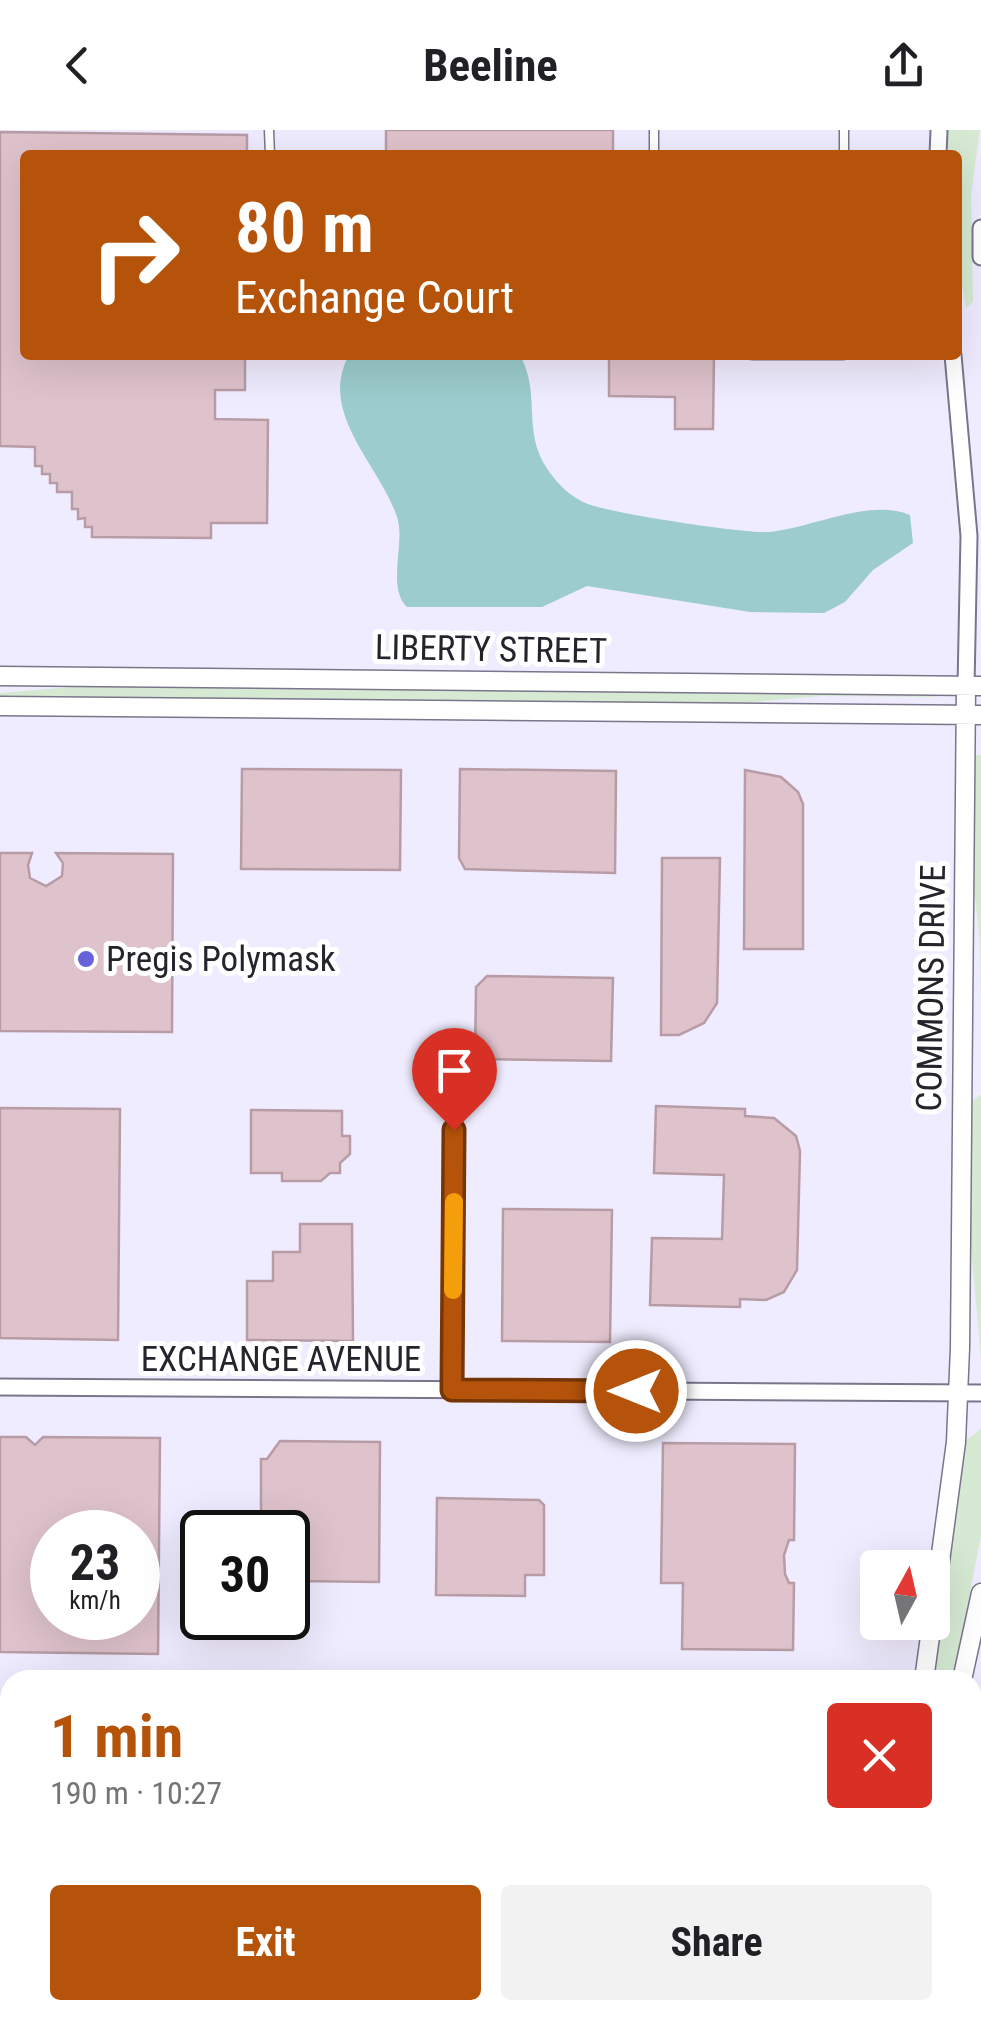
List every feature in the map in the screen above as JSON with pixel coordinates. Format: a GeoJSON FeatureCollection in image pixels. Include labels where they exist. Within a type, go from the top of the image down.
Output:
{"type":"FeatureCollection","features":[{"type":"Feature","properties":{"kind":"street"},"geometry":{"type":"LineString","coordinates":[[981,228],[981,257]]}},
{"type":"Feature","properties":{"kind":"street","name":"COMMONS DRIVE"},"geometry":{"type":"LineString","coordinates":[[940,1550],[959,1393],[974,715],[969,536],[953,360]]}},
{"type":"Feature","properties":{"kind":"street","name":"LIBERTY STREET"},"geometry":{"type":"LineString","coordinates":[[0,676],[974,686]]}},
{"type":"Feature","properties":{"kind":"street","name":"LIBERTY STREET"},"geometry":{"type":"LineString","coordinates":[[0,706],[974,715]]}},
{"type":"Feature","properties":{"kind":"street"},"geometry":{"type":"LineString","coordinates":[[452,1390],[454,1130]]}},
{"type":"Feature","properties":{"kind":"street","name":"EXCHANGE AVENUE"},"geometry":{"type":"LineString","coordinates":[[0,1387],[981,1393]]}},
{"type":"Feature","properties":{"kind":"street"},"geometry":{"type":"LineString","coordinates":[[964,1670],[981,1593]]}},
{"type":"Feature","properties":{"kind":"street","name":"COMMONS DRIVE"},"geometry":{"type":"LineString","coordinates":[[925,1670],[930,1640]]}},
{"type":"Feature","properties":{"kind":"shaded area"},"geometry":{"type":"Polygon","coordinates":[[[0,130],[981,130],[981,1670],[0,1670],[0,130]]]}},
{"type":"Feature","properties":{"kind":"green space"},"geometry":{"type":"Polygon","coordinates":[[[947,130],[980,130],[971,194],[973,302],[966,308],[962,284],[962,150],[946,150],[947,130]]]}},
{"type":"Feature","properties":{"kind":"green space"},"geometry":{"type":"Polygon","coordinates":[[[95,685],[936,693],[935,697],[821,696],[733,704],[0,698],[0,693],[95,685]]]}},
{"type":"Feature","properties":{"kind":"green space"},"geometry":{"type":"Polygon","coordinates":[[[975,755],[981,755],[981,1013],[980,942],[972,871],[975,755]]]}},
{"type":"Feature","properties":{"kind":"green space"},"geometry":{"type":"Polygon","coordinates":[[[981,1095],[981,1360],[970,1236],[970,1102],[981,1095]]]}},
{"type":"Feature","properties":{"kind":"green space"},"geometry":{"type":"Polygon","coordinates":[[[981,1429],[981,1536],[955,1670],[933,1670],[938,1640],[950,1640],[950,1553],[966,1440],[981,1429]]]}},
{"type":"Feature","properties":{"kind":"water"},"geometry":{"type":"Polygon","coordinates":[[[347,360],[522,360],[530,385],[540,456],[561,486],[588,504],[756,532],[859,512],[894,511],[910,515],[913,543],[873,570],[845,602],[824,613],[750,612],[587,586],[542,607],[407,607],[398,588],[397,517],[346,418],[341,376],[347,360]]]}},
{"type":"Feature","properties":{"kind":"building"},"geometry":{"type":"Polygon","coordinates":[[[386,130],[613,130],[613,150],[386,150],[386,130]]]}},
{"type":"Feature","properties":{"kind":"building"},"geometry":{"type":"Polygon","coordinates":[[[0,132],[247,135],[247,150],[20,150],[20,360],[245,360],[245,390],[215,390],[215,419],[268,420],[267,523],[211,523],[211,538],[92,537],[92,527],[85,527],[85,518],[78,519],[78,509],[72,509],[72,492],[57,492],[57,483],[50,483],[50,474],[42,474],[42,466],[35,466],[35,447],[0,446],[0,132]]]}},
{"type":"Feature","properties":{"kind":"building"},"geometry":{"type":"Polygon","coordinates":[[[609,360],[714,360],[713,429],[675,429],[675,397],[609,396],[609,360]]]}},
{"type":"Feature","properties":{"kind":"building"},"geometry":{"type":"Polygon","coordinates":[[[242,769],[401,770],[400,870],[241,869],[242,769]]]}},
{"type":"Feature","properties":{"kind":"building"},"geometry":{"type":"Polygon","coordinates":[[[460,769],[616,771],[615,873],[465,869],[459,858],[460,769]]]}},
{"type":"Feature","properties":{"kind":"building"},"geometry":{"type":"Polygon","coordinates":[[[745,770],[781,777],[798,792],[803,804],[803,949],[744,949],[745,770]]]}},
{"type":"Feature","properties":{"kind":"building","name":"Pregis Polymask"},"geometry":{"type":"Polygon","coordinates":[[[0,853],[32,853],[28,865],[30,878],[46,886],[62,876],[63,863],[56,853],[173,854],[172,1032],[0,1031],[0,853]]]}},
{"type":"Feature","properties":{"kind":"building"},"geometry":{"type":"Polygon","coordinates":[[[662,858],[720,858],[717,1003],[704,1023],[679,1035],[661,1035],[662,858]]]}},
{"type":"Feature","properties":{"kind":"building"},"geometry":{"type":"Polygon","coordinates":[[[487,976],[613,978],[611,1061],[475,1059],[476,987],[487,976]]]}},
{"type":"Feature","properties":{"kind":"building"},"geometry":{"type":"Polygon","coordinates":[[[656,1106],[745,1109],[745,1116],[774,1118],[796,1136],[800,1151],[797,1270],[784,1292],[766,1300],[740,1299],[740,1307],[650,1305],[652,1238],[722,1239],[724,1175],[654,1173],[656,1106]]]}},
{"type":"Feature","properties":{"kind":"building"},"geometry":{"type":"Polygon","coordinates":[[[0,1108],[120,1109],[118,1340],[0,1338],[0,1108]]]}},
{"type":"Feature","properties":{"kind":"building"},"geometry":{"type":"Polygon","coordinates":[[[251,1110],[342,1111],[342,1136],[350,1136],[350,1154],[340,1163],[340,1173],[330,1173],[321,1181],[282,1181],[282,1173],[251,1173],[251,1110]]]}},
{"type":"Feature","properties":{"kind":"building"},"geometry":{"type":"Polygon","coordinates":[[[503,1209],[612,1210],[610,1342],[502,1341],[503,1209]]]}},
{"type":"Feature","properties":{"kind":"building"},"geometry":{"type":"Polygon","coordinates":[[[300,1224],[352,1224],[353,1341],[247,1340],[247,1281],[273,1281],[273,1252],[300,1252],[300,1224]]]}},
{"type":"Feature","properties":{"kind":"building"},"geometry":{"type":"Polygon","coordinates":[[[0,1437],[26,1437],[35,1445],[43,1437],[160,1438],[159,1510],[30,1510],[30,1640],[158,1640],[158,1654],[0,1652],[0,1437]]]}},
{"type":"Feature","properties":{"kind":"building"},"geometry":{"type":"Polygon","coordinates":[[[280,1441],[380,1442],[379,1582],[310,1581],[310,1510],[261,1510],[261,1459],[267,1459],[280,1441]]]}},
{"type":"Feature","properties":{"kind":"building"},"geometry":{"type":"Polygon","coordinates":[[[663,1443],[795,1444],[794,1540],[789,1540],[784,1555],[785,1574],[789,1583],[794,1583],[793,1650],[682,1649],[683,1583],[661,1583],[663,1443]]]}},
{"type":"Feature","properties":{"kind":"building"},"geometry":{"type":"Polygon","coordinates":[[[437,1498],[539,1500],[544,1505],[544,1575],[525,1575],[525,1596],[436,1595],[437,1498]]]}},
{"type":"Feature","properties":{"kind":"slow traffic"},"geometry":{"type":"LineString","coordinates":[[453,1290],[454,1202]]}},
{"type":"Feature","properties":{"kind":"place","name":"Pregis Polymask"},"geometry":{"type":"Point","coordinates":[86,959]}},
{"type":"Feature","properties":{"kind":"route"},"geometry":{"type":"LineString","coordinates":[[454,1130],[452,1390],[636,1391]]}}]}
